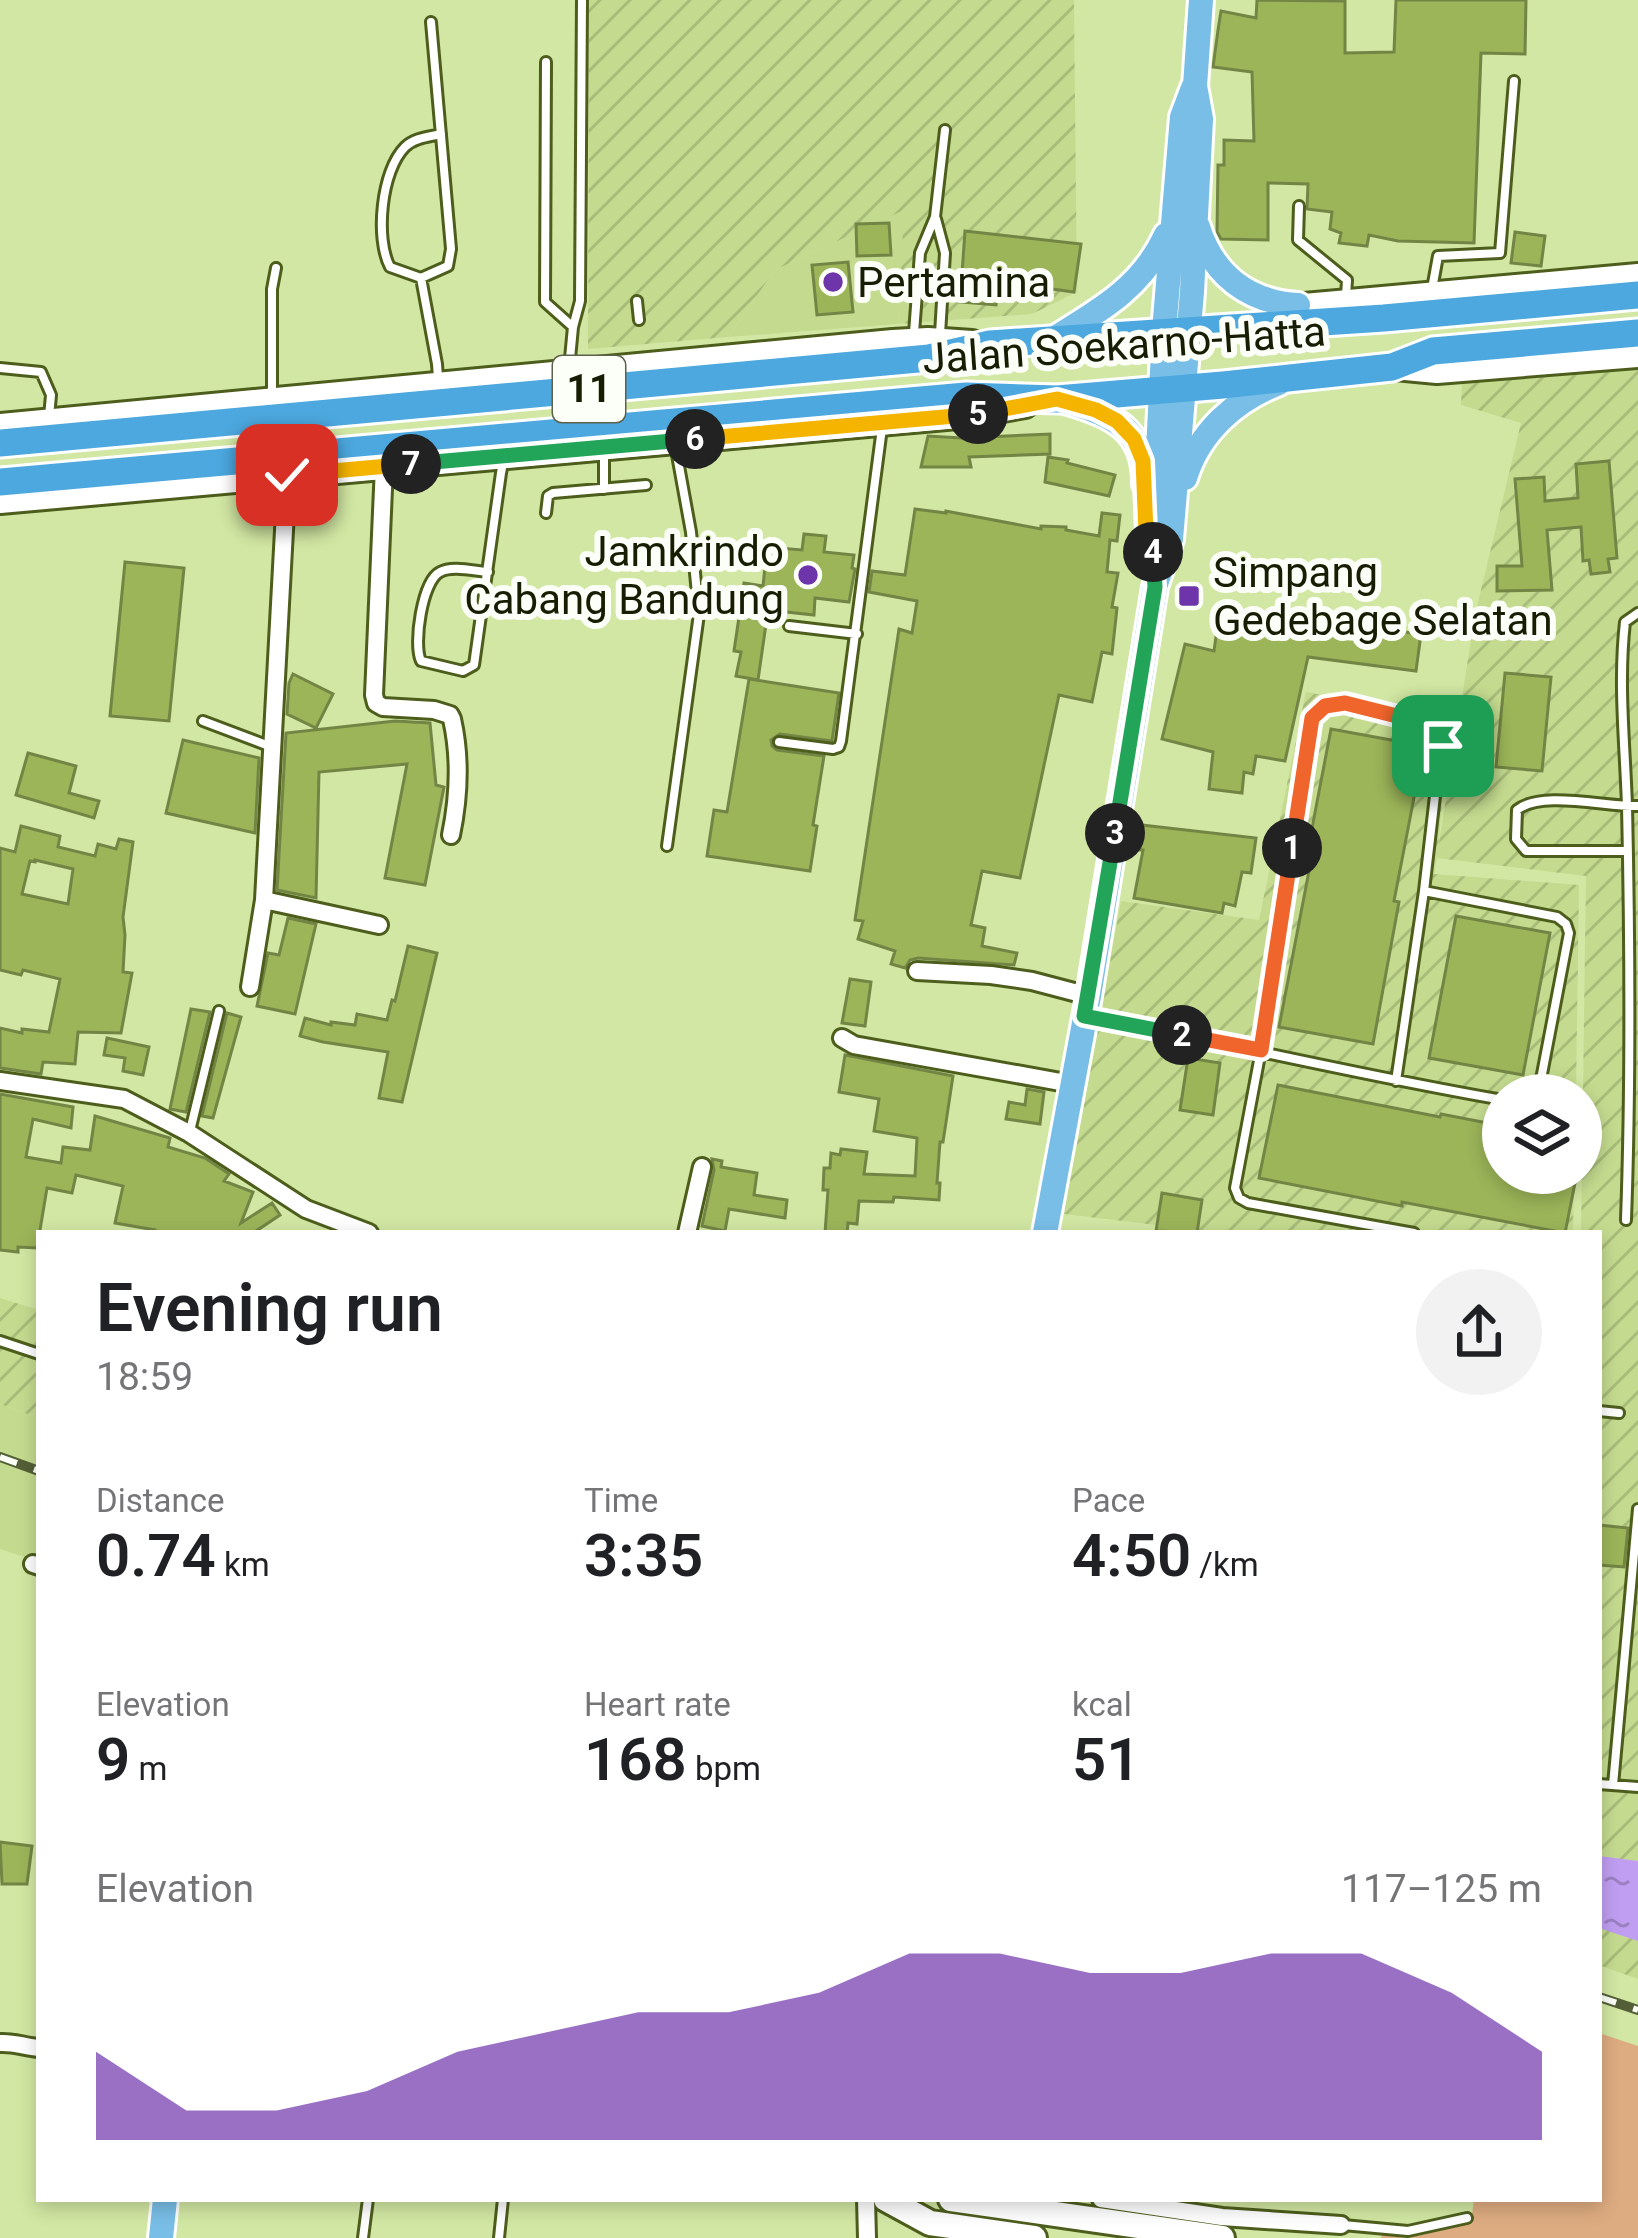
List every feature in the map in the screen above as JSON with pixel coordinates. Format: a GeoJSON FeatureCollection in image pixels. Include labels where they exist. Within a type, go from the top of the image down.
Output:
{"type":"FeatureCollection","features":[{"type":"Feature","properties":{"kind":"highway","name":"Jalan Soekarno-Hatta"},"geometry":{"type":"LineString","coordinates":[[0,443],[929,358],[990,344],[1055,338],[1384,318],[1638,295]]}},
{"type":"Feature","properties":{"kind":"highway","name":"Jalan Soekarno-Hatta"},"geometry":{"type":"LineString","coordinates":[[0,482],[966,396],[1057,399],[1172,390],[1392,367],[1432,351],[1638,333]]}},
{"type":"Feature","properties":{"kind":"highway"},"geometry":{"type":"LineString","coordinates":[[188,425],[220,405]]}},
{"type":"Feature","properties":{"kind":"highway"},"geometry":{"type":"LineString","coordinates":[[197,464],[232,480]]}},
{"type":"Feature","properties":{"kind":"main road"},"geometry":{"type":"LineString","coordinates":[[1176,330],[1196,212],[1201,119],[1195,86],[1201,0]]}},
{"type":"Feature","properties":{"kind":"main road"},"geometry":{"type":"LineString","coordinates":[[1046,1230],[1162,545],[1176,330],[1176,192],[1182,117],[1195,86]]}},
{"type":"Feature","properties":{"kind":"main road"},"geometry":{"type":"LineString","coordinates":[[1055,338],[1123,294],[1149,267],[1168,231],[1176,192]]}},
{"type":"Feature","properties":{"kind":"main road"},"geometry":{"type":"LineString","coordinates":[[1196,212],[1208,254],[1226,277],[1267,301],[1298,305]]}},
{"type":"Feature","properties":{"kind":"main road","name":"Jalan Soekarno-Hatta"},"geometry":{"type":"LineString","coordinates":[[1221,328],[1298,305],[1638,276]]}},
{"type":"Feature","properties":{"kind":"main road"},"geometry":{"type":"LineString","coordinates":[[0,426],[914,341],[990,344]]}},
{"type":"Feature","properties":{"kind":"main road","name":"Jalan Soekarno-Hatta"},"geometry":{"type":"LineString","coordinates":[[1392,367],[1437,370],[1638,355]]}},
{"type":"Feature","properties":{"kind":"main road"},"geometry":{"type":"LineString","coordinates":[[1162,545],[1203,438],[1242,402],[1296,377]]}},
{"type":"Feature","properties":{"kind":"main road"},"geometry":{"type":"LineString","coordinates":[[0,501],[969,415],[1057,399],[1107,414],[1134,439],[1143,461],[1146,532],[1162,545]]}},
{"type":"Feature","properties":{"kind":"main road"},"geometry":{"type":"LineString","coordinates":[[161,2238],[165,2202]]}},
{"type":"Feature","properties":{"kind":"main road"},"geometry":{"type":"LineString","coordinates":[[892,2202],[930,2223],[1034,2238]]}},
{"type":"Feature","properties":{"kind":"main road"},"geometry":{"type":"LineString","coordinates":[[998,2202],[1222,2238]]}},
{"type":"Feature","properties":{"kind":"street"},"geometry":{"type":"LineString","coordinates":[[384,466],[374,695],[383,707],[434,710],[452,719],[459,794],[451,835]]}},
{"type":"Feature","properties":{"kind":"street"},"geometry":{"type":"LineString","coordinates":[[250,987],[264,900],[287,475]]}},
{"type":"Feature","properties":{"kind":"street"},"geometry":{"type":"LineString","coordinates":[[264,900],[379,925]]}},
{"type":"Feature","properties":{"kind":"street"},"geometry":{"type":"LineString","coordinates":[[917,971],[1032,981],[1087,1006]]}},
{"type":"Feature","properties":{"kind":"street"},"geometry":{"type":"LineString","coordinates":[[842,1038],[854,1045],[1072,1084]]}},
{"type":"Feature","properties":{"kind":"street"},"geometry":{"type":"LineString","coordinates":[[0,1082],[124,1099],[189,1133],[306,1209],[361,1230]]}},
{"type":"Feature","properties":{"kind":"street"},"geometry":{"type":"LineString","coordinates":[[688,1230],[701,1167]]}},
{"type":"Feature","properties":{"kind":"street"},"geometry":{"type":"LineString","coordinates":[[0,2047],[16,2052],[32,2048]]}},
{"type":"Feature","properties":{"kind":"street"},"geometry":{"type":"LineString","coordinates":[[866,2202],[867,2238]]}},
{"type":"Feature","properties":{"kind":"street"},"geometry":{"type":"LineString","coordinates":[[1103,2219],[1222,2216],[1341,2225]]}},
{"type":"Feature","properties":{"kind":"lane"},"geometry":{"type":"LineString","coordinates":[[569,371],[580,301],[582,0]]}},
{"type":"Feature","properties":{"kind":"lane"},"geometry":{"type":"LineString","coordinates":[[430,22],[441,134],[451,249],[448,266],[421,278],[390,267],[380,234],[389,176],[400,152],[410,142],[441,134]]}},
{"type":"Feature","properties":{"kind":"lane"},"geometry":{"type":"LineString","coordinates":[[546,62],[545,302],[573,327]]}},
{"type":"Feature","properties":{"kind":"lane"},"geometry":{"type":"LineString","coordinates":[[1431,294],[1438,256],[1500,254],[1514,81]]}},
{"type":"Feature","properties":{"kind":"lane"},"geometry":{"type":"LineString","coordinates":[[914,341],[920,253],[935,217],[945,130]]}},
{"type":"Feature","properties":{"kind":"lane"},"geometry":{"type":"LineString","coordinates":[[1299,206],[1298,240],[1347,280],[1346,301]]}},
{"type":"Feature","properties":{"kind":"lane"},"geometry":{"type":"LineString","coordinates":[[935,217],[945,253],[940,341]]}},
{"type":"Feature","properties":{"kind":"lane"},"geometry":{"type":"LineString","coordinates":[[272,400],[276,268]]}},
{"type":"Feature","properties":{"kind":"lane"},"geometry":{"type":"LineString","coordinates":[[421,278],[438,385]]}},
{"type":"Feature","properties":{"kind":"lane"},"geometry":{"type":"LineString","coordinates":[[917,289],[943,290]]}},
{"type":"Feature","properties":{"kind":"lane"},"geometry":{"type":"LineString","coordinates":[[637,301],[639,320]]}},
{"type":"Feature","properties":{"kind":"lane"},"geometry":{"type":"LineString","coordinates":[[0,368],[41,372],[51,395],[49,421]]}},
{"type":"Feature","properties":{"kind":"lane"},"geometry":{"type":"LineString","coordinates":[[778,742],[839,747],[882,422]]}},
{"type":"Feature","properties":{"kind":"lane"},"geometry":{"type":"LineString","coordinates":[[667,846],[698,614],[691,532],[675,441]]}},
{"type":"Feature","properties":{"kind":"lane"},"geometry":{"type":"LineString","coordinates":[[604,447],[604,489]]}},
{"type":"Feature","properties":{"kind":"lane"},"geometry":{"type":"LineString","coordinates":[[488,572],[449,569],[428,582],[416,648],[421,661],[463,671],[475,665],[505,456]]}},
{"type":"Feature","properties":{"kind":"lane"},"geometry":{"type":"LineString","coordinates":[[547,513],[548,496],[553,493],[646,485]]}},
{"type":"Feature","properties":{"kind":"lane"},"geometry":{"type":"LineString","coordinates":[[1626,1220],[1634,1106],[1621,654],[1625,622],[1638,613]]}},
{"type":"Feature","properties":{"kind":"lane"},"geometry":{"type":"LineString","coordinates":[[788,626],[857,634]]}},
{"type":"Feature","properties":{"kind":"lane"},"geometry":{"type":"LineString","coordinates":[[1396,1082],[1442,734],[1437,726],[1345,703],[1325,706],[1312,718],[1261,1050],[1234,1188],[1248,1203],[1397,1230]]}},
{"type":"Feature","properties":{"kind":"lane"},"geometry":{"type":"LineString","coordinates":[[203,721],[272,747]]}},
{"type":"Feature","properties":{"kind":"lane"},"geometry":{"type":"LineString","coordinates":[[1627,851],[1526,851],[1516,839],[1516,811],[1526,803],[1552,801],[1638,806]]}},
{"type":"Feature","properties":{"kind":"lane"},"geometry":{"type":"LineString","coordinates":[[1424,891],[1557,916],[1566,924],[1569,933],[1542,1074]]}},
{"type":"Feature","properties":{"kind":"lane"},"geometry":{"type":"LineString","coordinates":[[1087,1006],[1396,1082],[1482,1096]]}},
{"type":"Feature","properties":{"kind":"lane"},"geometry":{"type":"LineString","coordinates":[[189,1133],[219,1011]]}},
{"type":"Feature","properties":{"kind":"lane"},"geometry":{"type":"LineString","coordinates":[[0,1341],[36,1353]]}},
{"type":"Feature","properties":{"kind":"lane"},"geometry":{"type":"LineString","coordinates":[[1602,1411],[1619,1413]]}},
{"type":"Feature","properties":{"kind":"lane"},"geometry":{"type":"LineString","coordinates":[[1612,1785],[1638,1509]]}},
{"type":"Feature","properties":{"kind":"lane"},"geometry":{"type":"LineString","coordinates":[[1602,1784],[1638,1787]]}},
{"type":"Feature","properties":{"kind":"lane"},"geometry":{"type":"LineString","coordinates":[[363,2238],[368,2202]]}},
{"type":"Feature","properties":{"kind":"lane"},"geometry":{"type":"LineString","coordinates":[[500,2238],[503,2202]]}},
{"type":"Feature","properties":{"kind":"lane"},"geometry":{"type":"LineString","coordinates":[[1341,2225],[1408,2231],[1467,2218]]}},
{"type":"Feature","properties":{"kind":"shaded area"},"geometry":{"type":"Polygon","coordinates":[[[589,0],[1074,0],[1077,292],[1032,314],[898,324],[904,210],[775,270],[728,337],[588,349],[589,0]]]}},
{"type":"Feature","properties":{"kind":"shaded area","name":"Pertamina"},"geometry":{"type":"Polygon","coordinates":[[[905,209],[898,324],[728,337],[775,270],[905,209]]]}},
{"type":"Feature","properties":{"kind":"shaded area"},"geometry":{"type":"Polygon","coordinates":[[[1638,362],[1638,1979],[1602,1966],[1602,1230],[1581,1230],[1582,1194],[1602,1194],[1602,1074],[1583,1074],[1586,876],[1437,858],[1434,874],[1579,885],[1576,1074],[1482,1074],[1482,1194],[1574,1194],[1573,1230],[1199,1230],[1064,1214],[1121,901],[1259,920],[1306,692],[1450,718],[1438,849],[1475,615],[1521,423],[1461,405],[1462,378],[1638,362]]]}},
{"type":"Feature","properties":{"kind":"shaded area"},"geometry":{"type":"Polygon","coordinates":[[[0,1298],[36,1309],[36,1417],[0,1404],[0,1298]]]}},
{"type":"Feature","properties":{"kind":"shaded area"},"geometry":{"type":"Polygon","coordinates":[[[0,1404],[36,1417],[36,1561],[0,1549],[0,1404]]]}},
{"type":"Feature","properties":{"kind":"shaded area"},"geometry":{"type":"Polygon","coordinates":[[[1602,2034],[1638,2046],[1638,2238],[1407,2238],[1471,2223],[1474,2202],[1602,2202],[1602,2034]]]}},
{"type":"Feature","properties":{"kind":"water"},"geometry":{"type":"Polygon","coordinates":[[[1602,1856],[1638,1861],[1638,1941],[1602,1929],[1602,1856]]]}},
{"type":"Feature","properties":{"kind":"building"},"geometry":{"type":"Polygon","coordinates":[[[1257,0],[1345,1],[1345,53],[1394,52],[1396,0],[1526,0],[1525,54],[1481,53],[1474,243],[1398,241],[1369,235],[1367,246],[1339,243],[1341,233],[1330,229],[1332,212],[1307,209],[1308,184],[1268,183],[1268,240],[1221,239],[1217,232],[1218,165],[1224,165],[1224,140],[1254,141],[1252,72],[1213,67],[1218,30],[1221,11],[1256,18],[1257,0]]]}},
{"type":"Feature","properties":{"kind":"building"},"geometry":{"type":"Polygon","coordinates":[[[889,223],[891,255],[857,256],[856,224],[889,223]]]}},
{"type":"Feature","properties":{"kind":"building"},"geometry":{"type":"Polygon","coordinates":[[[965,231],[1081,244],[1074,292],[998,288],[996,305],[960,302],[965,231]]]}},
{"type":"Feature","properties":{"kind":"building"},"geometry":{"type":"Polygon","coordinates":[[[1515,232],[1545,236],[1541,266],[1511,263],[1515,232]]]}},
{"type":"Feature","properties":{"kind":"building"},"geometry":{"type":"Polygon","coordinates":[[[848,262],[853,312],[817,315],[812,265],[848,262]]]}},
{"type":"Feature","properties":{"kind":"building"},"geometry":{"type":"Polygon","coordinates":[[[1050,434],[1050,454],[969,457],[971,467],[921,467],[928,436],[1050,434]]]}},
{"type":"Feature","properties":{"kind":"building"},"geometry":{"type":"Polygon","coordinates":[[[1048,457],[1115,475],[1109,496],[1045,482],[1048,457]]]}},
{"type":"Feature","properties":{"kind":"building"},"geometry":{"type":"Polygon","coordinates":[[[1609,461],[1617,558],[1608,559],[1610,572],[1591,574],[1589,560],[1583,561],[1581,527],[1547,530],[1552,590],[1497,591],[1497,566],[1522,566],[1515,479],[1544,477],[1545,501],[1578,498],[1576,464],[1609,461]]]}},
{"type":"Feature","properties":{"kind":"building"},"geometry":{"type":"Polygon","coordinates":[[[915,509],[1041,529],[1066,527],[1099,536],[1102,513],[1120,515],[1117,541],[1110,540],[1107,572],[1118,573],[1112,654],[1102,652],[1092,702],[1059,695],[1020,878],[982,871],[971,925],[985,928],[982,946],[1017,953],[1014,965],[918,958],[905,968],[891,964],[895,951],[858,939],[863,921],[855,920],[899,629],[912,633],[917,601],[869,592],[872,571],[905,575],[915,509]]]}},
{"type":"Feature","properties":{"kind":"building","name":"Jamkrindo Cabang Bandung"},"geometry":{"type":"Polygon","coordinates":[[[804,534],[826,536],[824,552],[854,555],[849,602],[815,598],[814,615],[768,610],[758,680],[736,676],[741,652],[734,651],[744,583],[763,586],[767,547],[802,550],[804,534]]]}},
{"type":"Feature","properties":{"kind":"building"},"geometry":{"type":"Polygon","coordinates":[[[125,562],[184,568],[169,721],[110,716],[125,562]]]}},
{"type":"Feature","properties":{"kind":"building"},"geometry":{"type":"Polygon","coordinates":[[[1220,608],[1421,634],[1416,671],[1308,657],[1285,761],[1256,756],[1253,774],[1244,772],[1242,793],[1209,789],[1213,752],[1162,739],[1185,644],[1214,651],[1220,608]]]}},
{"type":"Feature","properties":{"kind":"building"},"geometry":{"type":"Polygon","coordinates":[[[1505,673],[1551,677],[1542,771],[1496,767],[1505,673]]]}},
{"type":"Feature","properties":{"kind":"building"},"geometry":{"type":"Polygon","coordinates":[[[293,674],[333,694],[316,728],[287,714],[293,674]]]}},
{"type":"Feature","properties":{"kind":"building"},"geometry":{"type":"Polygon","coordinates":[[[749,679],[839,693],[832,741],[780,734],[771,740],[777,750],[824,756],[810,871],[707,856],[714,810],[727,812],[749,679]]]}},
{"type":"Feature","properties":{"kind":"building"},"geometry":{"type":"Polygon","coordinates":[[[395,721],[430,723],[436,785],[444,787],[425,885],[385,878],[407,764],[319,772],[316,898],[277,890],[286,733],[395,721]]]}},
{"type":"Feature","properties":{"kind":"building"},"geometry":{"type":"Polygon","coordinates":[[[1331,729],[1424,746],[1373,1044],[1279,1027],[1331,729]]]}},
{"type":"Feature","properties":{"kind":"building"},"geometry":{"type":"Polygon","coordinates":[[[183,740],[259,758],[255,833],[166,813],[183,740]]]}},
{"type":"Feature","properties":{"kind":"building"},"geometry":{"type":"Polygon","coordinates":[[[28,753],[76,766],[69,793],[99,801],[94,818],[16,795],[28,753]]]}},
{"type":"Feature","properties":{"kind":"building"},"geometry":{"type":"Polygon","coordinates":[[[1142,825],[1256,838],[1251,873],[1242,872],[1235,906],[1224,903],[1222,913],[1134,898],[1143,850],[1142,825]]]}},
{"type":"Feature","properties":{"kind":"building"},"geometry":{"type":"Polygon","coordinates":[[[21,826],[60,836],[58,847],[95,856],[98,844],[116,849],[119,839],[133,842],[123,917],[123,972],[132,973],[121,1033],[78,1032],[75,1064],[43,1062],[41,1074],[0,1068],[0,1028],[49,1032],[60,979],[0,970],[0,848],[15,852],[21,826]],[[30,861],[22,894],[68,904],[73,869],[30,861]]]}},
{"type":"Feature","properties":{"kind":"building"},"geometry":{"type":"Polygon","coordinates":[[[1456,916],[1550,933],[1523,1074],[1429,1058],[1456,916]]]}},
{"type":"Feature","properties":{"kind":"building"},"geometry":{"type":"Polygon","coordinates":[[[288,918],[316,924],[295,1014],[257,1006],[268,953],[279,955],[288,918]]]}},
{"type":"Feature","properties":{"kind":"building"},"geometry":{"type":"Polygon","coordinates":[[[408,946],[437,953],[402,1102],[379,1098],[388,1052],[300,1036],[305,1018],[331,1025],[355,1025],[357,1014],[387,1020],[408,946]]]}},
{"type":"Feature","properties":{"kind":"building"},"geometry":{"type":"Polygon","coordinates":[[[850,979],[871,982],[865,1026],[842,1023],[850,979]]]}},
{"type":"Feature","properties":{"kind":"building"},"geometry":{"type":"Polygon","coordinates":[[[191,1009],[210,1012],[186,1112],[170,1109],[191,1009]]]}},
{"type":"Feature","properties":{"kind":"building"},"geometry":{"type":"Polygon","coordinates":[[[227,1013],[241,1017],[213,1118],[202,1116],[227,1013]]]}},
{"type":"Feature","properties":{"kind":"building"},"geometry":{"type":"Polygon","coordinates":[[[107,1038],[149,1047],[143,1075],[123,1071],[125,1058],[104,1055],[107,1038]]]}},
{"type":"Feature","properties":{"kind":"building"},"geometry":{"type":"Polygon","coordinates":[[[845,1055],[953,1076],[940,1142],[939,1200],[859,1201],[857,1224],[848,1223],[847,1230],[825,1230],[824,1168],[830,1168],[831,1153],[840,1155],[841,1149],[867,1152],[864,1174],[915,1176],[917,1138],[874,1131],[879,1099],[839,1092],[845,1055]]]}},
{"type":"Feature","properties":{"kind":"building"},"geometry":{"type":"Polygon","coordinates":[[[1188,1058],[1220,1063],[1213,1115],[1180,1110],[1188,1058]]]}},
{"type":"Feature","properties":{"kind":"building"},"geometry":{"type":"Polygon","coordinates":[[[1278,1085],[1482,1122],[1482,1194],[1573,1194],[1566,1230],[1402,1202],[1402,1206],[1259,1178],[1278,1085]]]}},
{"type":"Feature","properties":{"kind":"building"},"geometry":{"type":"Polygon","coordinates":[[[1027,1089],[1044,1092],[1040,1124],[1006,1119],[1009,1102],[1025,1105],[1027,1089]]]}},
{"type":"Feature","properties":{"kind":"building"},"geometry":{"type":"Polygon","coordinates":[[[0,1094],[73,1107],[71,1128],[33,1119],[26,1157],[61,1163],[63,1147],[90,1150],[95,1116],[170,1138],[168,1147],[205,1158],[229,1174],[224,1181],[253,1192],[241,1223],[272,1203],[280,1215],[258,1230],[155,1230],[115,1223],[123,1186],[76,1175],[72,1193],[47,1188],[36,1248],[0,1250],[0,1094]]]}},
{"type":"Feature","properties":{"kind":"building"},"geometry":{"type":"Polygon","coordinates":[[[712,1159],[722,1161],[721,1167],[757,1173],[754,1195],[787,1200],[785,1218],[729,1209],[725,1230],[702,1226],[714,1170],[712,1159]]]}},
{"type":"Feature","properties":{"kind":"building"},"geometry":{"type":"Polygon","coordinates":[[[1162,1193],[1202,1200],[1197,1230],[1156,1230],[1162,1193]]]}},
{"type":"Feature","properties":{"kind":"building"},"geometry":{"type":"Polygon","coordinates":[[[1602,1525],[1628,1528],[1624,1567],[1602,1565],[1602,1525]]]}},
{"type":"Feature","properties":{"kind":"building"},"geometry":{"type":"Polygon","coordinates":[[[0,1842],[32,1846],[27,1884],[2,1884],[0,1842]]]}},
{"type":"Feature","properties":{"kind":"railway"},"geometry":{"type":"LineString","coordinates":[[0,1457],[36,1470]]}},
{"type":"Feature","properties":{"kind":"railway"},"geometry":{"type":"LineString","coordinates":[[1602,1998],[1638,2010]]}},
{"type":"Feature","properties":{"kind":"place","name":"Pertamina"},"geometry":{"type":"Point","coordinates":[833,282]}},
{"type":"Feature","properties":{"kind":"place","name":"Jamkrindo Cabang Bandung"},"geometry":{"type":"Point","coordinates":[808,575]}},
{"type":"Feature","properties":{"kind":"place","name":"Simpang Gedebage Selatan"},"geometry":{"type":"Point","coordinates":[1189,596]}},
{"type":"Feature","properties":{"kind":"route"},"geometry":{"type":"LineString","coordinates":[[287,475],[969,415],[1057,399],[1107,414],[1134,439],[1143,461],[1144,513],[1155,587],[1084,1016],[1261,1050],[1312,718],[1325,706],[1345,703],[1437,726],[1443,746]]}}]}
